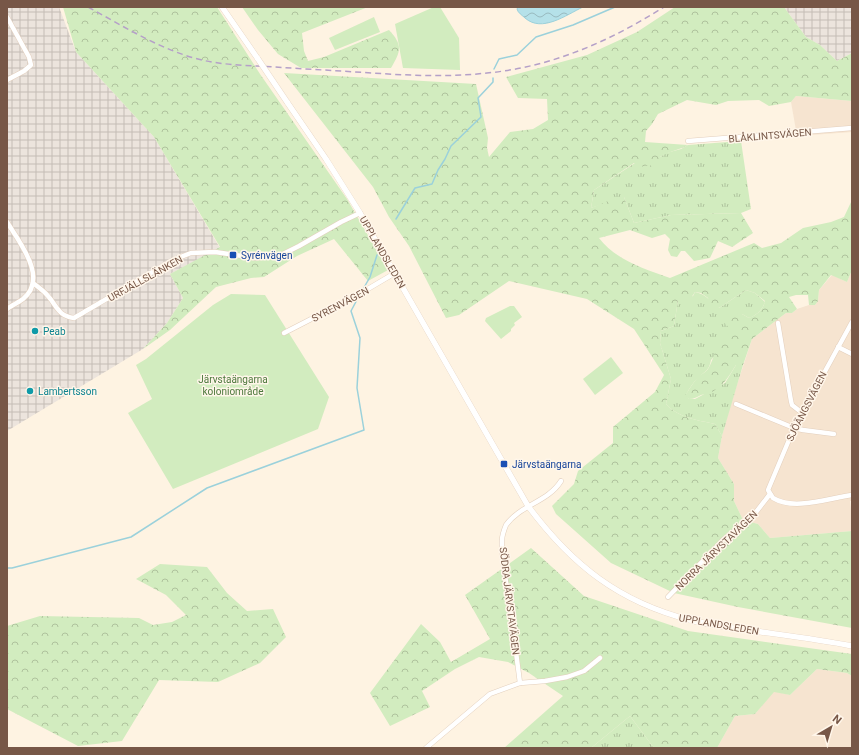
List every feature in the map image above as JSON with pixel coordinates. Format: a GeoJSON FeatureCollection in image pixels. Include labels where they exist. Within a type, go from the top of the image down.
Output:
{"type":"FeatureCollection","features":[{"type":"Feature","properties":{"kind":"street","name":"UPPLANDSLEDEN"},"geometry":{"type":"LineString","coordinates":[[222,7],[326,159],[360,213],[528,506],[556,542],[591,574],[628,597],[652,608],[703,623],[822,640],[852,646]]}},
{"type":"Feature","properties":{"kind":"street"},"geometry":{"type":"LineString","coordinates":[[7,17],[29,57],[31,66],[7,80]]}},
{"type":"Feature","properties":{"kind":"street","name":"BLÅKLINTSVÄGEN"},"geometry":{"type":"LineString","coordinates":[[688,141],[852,128]]}},
{"type":"Feature","properties":{"kind":"street","name":"URFJÄLLSLÄNKEN"},"geometry":{"type":"LineString","coordinates":[[33,283],[45,292],[58,310],[68,318],[74,318],[173,260],[191,253],[215,252],[256,258],[281,255],[360,213]]}},
{"type":"Feature","properties":{"kind":"street"},"geometry":{"type":"LineString","coordinates":[[7,222],[33,269],[33,283],[28,294],[7,309]]}},
{"type":"Feature","properties":{"kind":"street","name":"SYRENVÄGEN"},"geometry":{"type":"LineString","coordinates":[[284,333],[356,296],[395,273]]}},
{"type":"Feature","properties":{"kind":"street","name":"SJÖÄNGSVÄGEN"},"geometry":{"type":"LineString","coordinates":[[770,494],[768,490],[770,483],[801,412],[852,322]]}},
{"type":"Feature","properties":{"kind":"street"},"geometry":{"type":"LineString","coordinates":[[778,323],[792,405],[801,412]]}},
{"type":"Feature","properties":{"kind":"street"},"geometry":{"type":"LineString","coordinates":[[838,347],[852,354]]}},
{"type":"Feature","properties":{"kind":"street"},"geometry":{"type":"LineString","coordinates":[[736,404],[794,428],[834,434]]}},
{"type":"Feature","properties":{"kind":"street"},"geometry":{"type":"LineString","coordinates":[[528,506],[548,494],[561,481]]}},
{"type":"Feature","properties":{"kind":"street"},"geometry":{"type":"LineString","coordinates":[[770,494],[773,498],[792,503],[852,495]]}},
{"type":"Feature","properties":{"kind":"street","name":"NORRA JÄRVSTAVÄGEN"},"geometry":{"type":"LineString","coordinates":[[668,597],[723,540],[753,516],[770,494]]}},
{"type":"Feature","properties":{"kind":"street","name":"SÖDRA JÄRVSTAVÄGEN"},"geometry":{"type":"LineString","coordinates":[[520,683],[502,540],[506,526],[528,506]]}},
{"type":"Feature","properties":{"kind":"street"},"geometry":{"type":"LineString","coordinates":[[426,748],[490,694],[520,683],[567,677],[584,670],[600,658]]}},
{"type":"Feature","properties":{"kind":"shaded area"},"geometry":{"type":"Polygon","coordinates":[[[7,7],[59,7],[76,52],[154,137],[220,248],[170,274],[183,298],[167,323],[143,349],[7,431],[7,7]]]}},
{"type":"Feature","properties":{"kind":"shaded area"},"geometry":{"type":"Polygon","coordinates":[[[784,7],[852,7],[852,53],[837,61],[820,45],[806,37],[784,7]]]}},
{"type":"Feature","properties":{"kind":"shaded area"},"geometry":{"type":"Polygon","coordinates":[[[796,96],[852,101],[852,132],[797,136],[791,102],[796,96]]]}},
{"type":"Feature","properties":{"kind":"shaded area"},"geometry":{"type":"Polygon","coordinates":[[[852,270],[852,501],[850,501],[852,531],[770,538],[758,524],[743,520],[734,501],[734,484],[718,458],[731,403],[752,339],[786,313],[792,313],[797,309],[809,305],[815,305],[818,301],[819,290],[832,275],[847,282],[852,270]]]}},
{"type":"Feature","properties":{"kind":"shaded area"},"geometry":{"type":"Polygon","coordinates":[[[817,669],[847,673],[852,676],[852,748],[717,748],[735,716],[755,714],[774,691],[790,695],[817,669]]]}},
{"type":"Feature","properties":{"kind":"green space"},"geometry":{"type":"Polygon","coordinates":[[[63,7],[217,7],[260,74],[347,199],[388,270],[368,281],[334,239],[297,256],[264,277],[251,278],[216,287],[170,330],[143,349],[167,323],[183,298],[170,274],[220,247],[154,137],[76,52],[63,7]]]}},
{"type":"Feature","properties":{"kind":"green space"},"geometry":{"type":"Polygon","coordinates":[[[242,7],[368,7],[302,33],[304,51],[308,61],[324,57],[389,30],[397,40],[399,48],[397,57],[391,68],[301,68],[278,54],[258,30],[242,7]]]}},
{"type":"Feature","properties":{"kind":"green space"},"geometry":{"type":"Polygon","coordinates":[[[434,7],[440,7],[459,38],[460,70],[403,68],[395,24],[434,7]]]}},
{"type":"Feature","properties":{"kind":"green space"},"geometry":{"type":"Polygon","coordinates":[[[675,7],[784,7],[806,37],[820,45],[837,61],[852,53],[852,101],[796,96],[791,102],[769,106],[759,100],[728,101],[716,105],[687,100],[658,114],[646,131],[645,142],[688,145],[660,157],[656,172],[650,165],[640,167],[634,163],[594,190],[591,208],[618,197],[624,197],[634,223],[671,215],[741,213],[753,233],[732,247],[718,241],[710,258],[694,261],[685,251],[681,251],[677,257],[671,256],[668,250],[670,239],[665,234],[652,238],[630,230],[599,238],[606,246],[622,258],[670,278],[754,243],[762,248],[781,243],[803,228],[831,222],[844,217],[852,200],[852,270],[847,282],[831,275],[819,290],[818,301],[815,305],[809,305],[808,295],[796,295],[789,297],[797,309],[792,313],[786,313],[752,339],[743,365],[736,365],[725,381],[715,391],[692,399],[685,396],[698,377],[708,369],[720,341],[729,334],[737,331],[736,328],[730,328],[725,324],[727,316],[733,312],[742,314],[749,318],[761,310],[765,301],[755,293],[746,290],[719,308],[710,306],[708,298],[701,293],[695,292],[689,301],[678,300],[674,326],[661,331],[660,343],[671,379],[666,404],[671,409],[682,415],[695,420],[715,424],[722,436],[718,458],[734,484],[734,501],[743,520],[758,524],[770,538],[852,531],[852,628],[738,607],[674,593],[611,563],[556,514],[552,506],[574,484],[578,471],[613,443],[613,427],[655,392],[664,375],[634,329],[587,299],[509,281],[459,315],[446,318],[409,246],[389,217],[373,187],[284,73],[476,84],[488,138],[487,148],[489,157],[510,132],[533,129],[548,120],[547,99],[518,98],[506,77],[587,55],[637,32],[675,7]]]}},
{"type":"Feature","properties":{"kind":"green space"},"geometry":{"type":"Polygon","coordinates":[[[374,17],[380,32],[335,50],[329,38],[374,17]]]}},
{"type":"Feature","properties":{"kind":"green space"},"geometry":{"type":"Polygon","coordinates":[[[741,141],[751,209],[741,213],[671,215],[634,223],[624,197],[591,208],[594,190],[635,163],[660,157],[666,153],[681,149],[688,145],[741,141]]]}},
{"type":"Feature","properties":{"kind":"green space"},"geometry":{"type":"Polygon","coordinates":[[[746,290],[755,293],[765,302],[757,314],[749,318],[742,314],[737,332],[711,360],[708,368],[695,381],[686,395],[689,399],[695,399],[725,383],[736,365],[743,365],[722,436],[715,424],[695,420],[682,415],[671,409],[666,404],[671,379],[660,343],[661,331],[674,326],[678,300],[693,296],[695,292],[711,300],[719,308],[746,290]]]}},
{"type":"Feature","properties":{"kind":"green space","name":"Järvstaängarna koloniområde"},"geometry":{"type":"Polygon","coordinates":[[[231,294],[265,295],[329,397],[318,429],[173,489],[128,413],[152,399],[136,365],[146,359],[213,305],[231,294]]]}},
{"type":"Feature","properties":{"kind":"green space"},"geometry":{"type":"Polygon","coordinates":[[[510,306],[514,306],[522,317],[514,323],[515,325],[511,331],[501,339],[485,321],[486,318],[510,306]]]}},
{"type":"Feature","properties":{"kind":"green space"},"geometry":{"type":"Polygon","coordinates":[[[611,357],[623,373],[595,395],[583,379],[611,357]]]}},
{"type":"Feature","properties":{"kind":"green space"},"geometry":{"type":"Polygon","coordinates":[[[531,548],[584,596],[688,631],[852,654],[852,676],[847,673],[817,669],[790,695],[774,692],[755,714],[735,716],[717,748],[654,748],[630,716],[591,748],[504,748],[563,696],[529,673],[508,662],[479,657],[455,669],[422,691],[430,707],[390,726],[370,693],[421,624],[440,642],[451,662],[490,639],[465,595],[531,548]]]}},
{"type":"Feature","properties":{"kind":"green space"},"geometry":{"type":"Polygon","coordinates":[[[160,564],[207,567],[227,593],[247,611],[273,609],[286,637],[260,663],[218,682],[159,680],[122,741],[78,746],[7,709],[7,626],[40,616],[139,618],[153,625],[172,622],[186,615],[166,595],[136,579],[160,564]]]}},
{"type":"Feature","properties":{"kind":"green space"},"geometry":{"type":"Polygon","coordinates":[[[630,716],[654,748],[591,748],[630,716]]]}},
{"type":"Feature","properties":{"kind":"water"},"geometry":{"type":"Polygon","coordinates":[[[518,7],[583,7],[562,18],[539,24],[525,18],[518,12],[518,7]]]}},
{"type":"Feature","properties":{"kind":"waterway"},"geometry":{"type":"LineString","coordinates":[[494,69],[499,59],[517,55],[536,37],[573,25],[615,7]]}},
{"type":"Feature","properties":{"kind":"waterway"},"geometry":{"type":"LineString","coordinates":[[396,219],[415,188],[432,184],[451,146],[481,117],[478,98],[493,82],[493,78]]}},
{"type":"Feature","properties":{"kind":"waterway"},"geometry":{"type":"LineString","coordinates":[[362,291],[370,277],[377,255]]}},
{"type":"Feature","properties":{"kind":"waterway"},"geometry":{"type":"LineString","coordinates":[[7,568],[12,568],[131,537],[207,488],[364,430],[357,388],[360,338],[351,311],[359,296]]}},
{"type":"Feature","properties":{"kind":"railway"},"geometry":{"type":"LineString","coordinates":[[88,7],[140,36],[166,48],[210,62],[385,74],[426,75],[467,75],[511,70],[534,65],[580,50],[601,41],[623,31],[664,7]]}},
{"type":"Feature","properties":{"kind":"place","name":"Syrénvägen"},"geometry":{"type":"Point","coordinates":[233,255]}},
{"type":"Feature","properties":{"kind":"place","name":"Peab"},"geometry":{"type":"Point","coordinates":[35,331]}},
{"type":"Feature","properties":{"kind":"place","name":"Lambertsson"},"geometry":{"type":"Point","coordinates":[30,391]}},
{"type":"Feature","properties":{"kind":"place","name":"Järvstaängarna"},"geometry":{"type":"Point","coordinates":[504,464]}}]}
